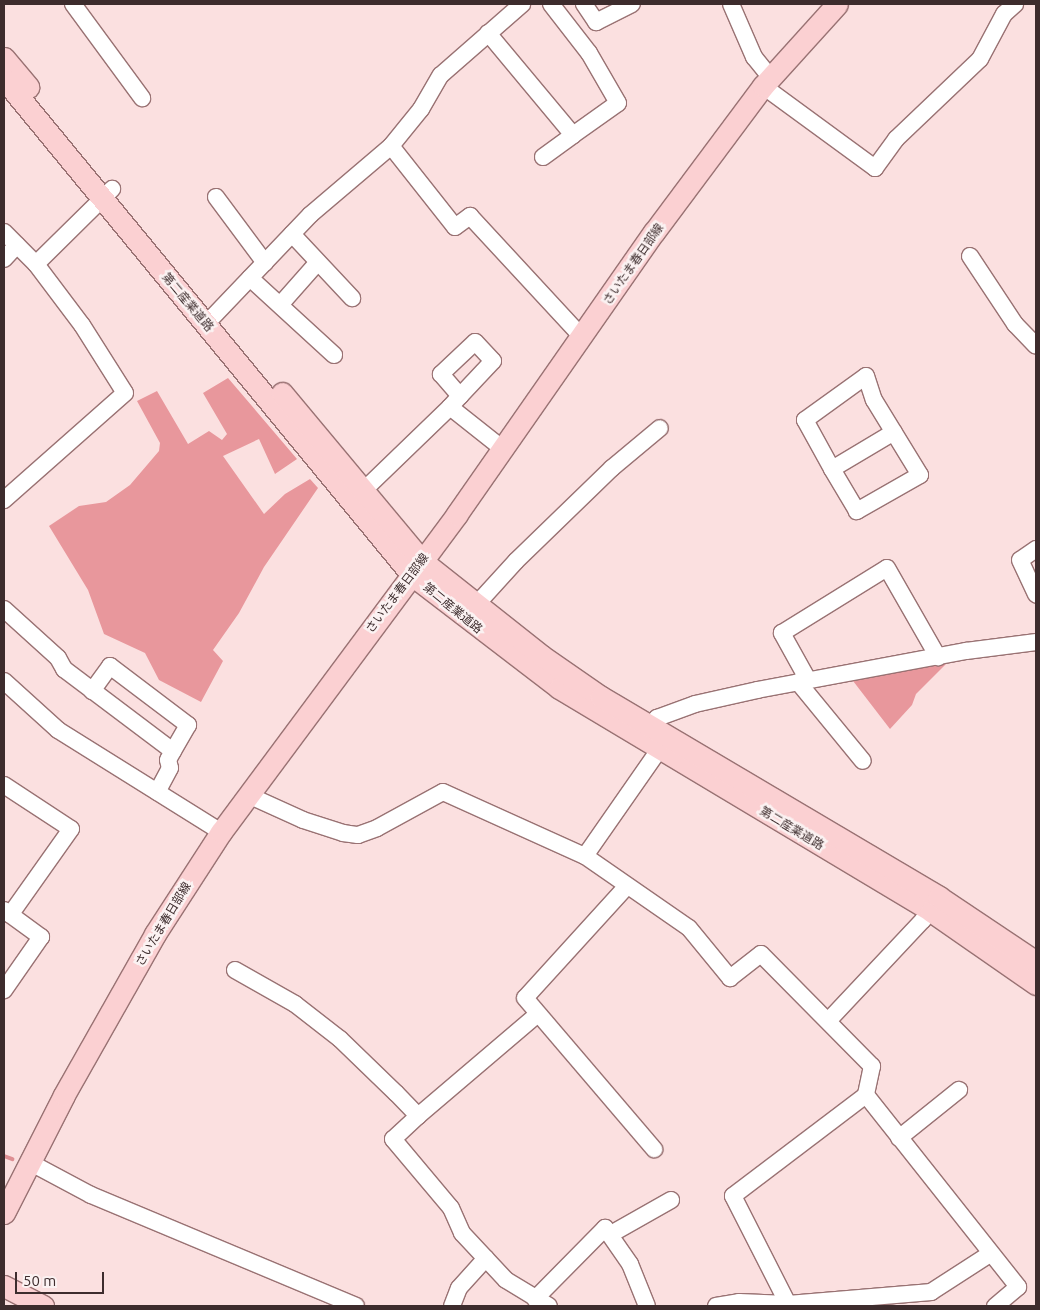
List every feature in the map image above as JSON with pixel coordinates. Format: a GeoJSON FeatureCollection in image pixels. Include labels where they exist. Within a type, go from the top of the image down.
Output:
{"type":"FeatureCollection","features":[{"type":"Feature","properties":{"kind":"main road","name":"さいたま春日部線"},"geometry":{"type":"LineString","coordinates":[[4,1213],[64,1095],[155,934],[221,832],[503,449],[654,232],[767,82],[837,4]]}},
{"type":"Feature","properties":{"kind":"main road","name":"第二産業道路"},"geometry":{"type":"LineString","coordinates":[[4,58],[107,193],[417,568],[530,668],[657,736],[935,904],[1034,956]]}},
{"type":"Feature","properties":{"kind":"main road","name":"第二産業道路"},"geometry":{"type":"LineString","coordinates":[[4,78],[107,193]]}},
{"type":"Feature","properties":{"kind":"main road","name":"第二産業道路"},"geometry":{"type":"LineString","coordinates":[[211,319],[363,491],[417,568],[476,605],[568,675],[657,736]]}},
{"type":"Feature","properties":{"kind":"main road","name":"第二産業道路"},"geometry":{"type":"LineString","coordinates":[[935,904],[1036,984]]}},
{"type":"Feature","properties":{"kind":"main road"},"geometry":{"type":"LineString","coordinates":[[4,1286],[43,1306]]}},
{"type":"Feature","properties":{"kind":"street"},"geometry":{"type":"LineString","coordinates":[[73,4],[142,98]]}},
{"type":"Feature","properties":{"kind":"street"},"geometry":{"type":"LineString","coordinates":[[544,157],[618,103],[589,53],[551,4]]}},
{"type":"Feature","properties":{"kind":"street"},"geometry":{"type":"LineString","coordinates":[[584,4],[596,22],[632,4]]}},
{"type":"Feature","properties":{"kind":"street"},"geometry":{"type":"LineString","coordinates":[[731,4],[767,82],[875,168],[896,139],[980,59],[1004,14],[1015,4]]}},
{"type":"Feature","properties":{"kind":"street"},"geometry":{"type":"LineString","coordinates":[[211,319],[310,215],[391,146],[421,109],[441,75],[517,5]]}},
{"type":"Feature","properties":{"kind":"street"},"geometry":{"type":"LineString","coordinates":[[488,33],[574,135]]}},
{"type":"Feature","properties":{"kind":"street"},"geometry":{"type":"LineString","coordinates":[[391,146],[456,227],[470,216],[582,337]]}},
{"type":"Feature","properties":{"kind":"street"},"geometry":{"type":"LineString","coordinates":[[36,264],[107,193]]}},
{"type":"Feature","properties":{"kind":"street"},"geometry":{"type":"LineString","coordinates":[[216,197],[264,263]]}},
{"type":"Feature","properties":{"kind":"street"},"geometry":{"type":"LineString","coordinates":[[4,232],[36,264],[82,325],[125,393],[4,500]]}},
{"type":"Feature","properties":{"kind":"street"},"geometry":{"type":"LineString","coordinates":[[292,234],[352,298]]}},
{"type":"Feature","properties":{"kind":"street"},"geometry":{"type":"LineString","coordinates":[[4,259],[18,245]]}},
{"type":"Feature","properties":{"kind":"street"},"geometry":{"type":"LineString","coordinates":[[970,256],[1014,324],[1036,346]]}},
{"type":"Feature","properties":{"kind":"street"},"geometry":{"type":"LineString","coordinates":[[280,305],[318,262]]}},
{"type":"Feature","properties":{"kind":"street"},"geometry":{"type":"LineString","coordinates":[[250,278],[334,354]]}},
{"type":"Feature","properties":{"kind":"street"},"geometry":{"type":"LineString","coordinates":[[866,376],[874,400],[920,474],[857,511],[832,469],[805,420],[866,376]]}},
{"type":"Feature","properties":{"kind":"street"},"geometry":{"type":"LineString","coordinates":[[363,491],[455,401],[503,449]]}},
{"type":"Feature","properties":{"kind":"street"},"geometry":{"type":"LineString","coordinates":[[476,605],[516,560],[612,468],[660,428]]}},
{"type":"Feature","properties":{"kind":"street"},"geometry":{"type":"LineString","coordinates":[[832,469],[894,432]]}},
{"type":"Feature","properties":{"kind":"street"},"geometry":{"type":"LineString","coordinates":[[1036,549],[1020,560],[1036,595]]}},
{"type":"Feature","properties":{"kind":"street"},"geometry":{"type":"LineString","coordinates":[[864,761],[803,681],[782,633],[887,568],[938,657]]}},
{"type":"Feature","properties":{"kind":"street"},"geometry":{"type":"LineString","coordinates":[[4,610],[58,658],[64,669],[173,751]]}},
{"type":"Feature","properties":{"kind":"street"},"geometry":{"type":"LineString","coordinates":[[585,856],[657,736],[657,718],[695,704],[803,681],[1036,642]]}},
{"type":"Feature","properties":{"kind":"street"},"geometry":{"type":"LineString","coordinates":[[92,690],[110,666],[188,725],[168,760],[170,768],[157,792]]}},
{"type":"Feature","properties":{"kind":"street"},"geometry":{"type":"LineString","coordinates":[[4,681],[58,730],[221,832]]}},
{"type":"Feature","properties":{"kind":"street"},"geometry":{"type":"LineString","coordinates":[[4,785],[71,829],[7,912],[41,937],[4,990]]}},
{"type":"Feature","properties":{"kind":"street"},"geometry":{"type":"LineString","coordinates":[[248,795],[302,820],[342,833],[358,835],[378,828],[443,792],[585,856],[688,928],[730,978],[761,954],[829,1020],[872,1066],[866,1095],[733,1196],[788,1304]]}},
{"type":"Feature","properties":{"kind":"street"},"geometry":{"type":"LineString","coordinates":[[627,886],[525,998],[654,1149]]}},
{"type":"Feature","properties":{"kind":"street"},"geometry":{"type":"LineString","coordinates":[[829,1020],[935,904]]}},
{"type":"Feature","properties":{"kind":"street"},"geometry":{"type":"LineString","coordinates":[[235,970],[295,1004],[340,1039],[418,1116]]}},
{"type":"Feature","properties":{"kind":"street"},"geometry":{"type":"LineString","coordinates":[[538,1014],[393,1139],[451,1208],[462,1233],[506,1280],[542,1302],[605,1228],[611,1234],[630,1264],[647,1306]]}},
{"type":"Feature","properties":{"kind":"street"},"geometry":{"type":"LineString","coordinates":[[899,1138],[959,1090]]}},
{"type":"Feature","properties":{"kind":"street"},"geometry":{"type":"LineString","coordinates":[[866,1095],[1018,1287],[995,1306]]}},
{"type":"Feature","properties":{"kind":"street"},"geometry":{"type":"LineString","coordinates":[[31,1163],[91,1195],[356,1306]]}},
{"type":"Feature","properties":{"kind":"street"},"geometry":{"type":"LineString","coordinates":[[611,1234],[671,1200]]}},
{"type":"Feature","properties":{"kind":"street"},"geometry":{"type":"LineString","coordinates":[[716,1306],[739,1302],[788,1304],[931,1292],[990,1254]]}},
{"type":"Feature","properties":{"kind":"street"},"geometry":{"type":"LineString","coordinates":[[452,1306],[459,1288],[486,1258]]}},
{"type":"Feature","properties":{"kind":"shaded area"},"geometry":{"type":"Polygon","coordinates":[[[228,378],[297,459],[275,474],[259,439],[223,456],[264,514],[285,494],[310,479],[318,488],[264,567],[239,613],[213,650],[223,661],[201,702],[159,680],[145,653],[104,634],[88,590],[49,526],[79,506],[106,502],[130,485],[159,451],[160,443],[137,401],[157,391],[188,444],[209,431],[222,440],[227,434],[203,393],[228,378]]]}},
{"type":"Feature","properties":{"kind":"shaded area"},"geometry":{"type":"Polygon","coordinates":[[[943,659],[946,664],[916,694],[912,705],[890,729],[850,677],[943,659]]]}},
{"type":"Feature","properties":{"kind":"waterway"},"geometry":{"type":"LineString","coordinates":[[4,1156],[12,1159]]}}]}
